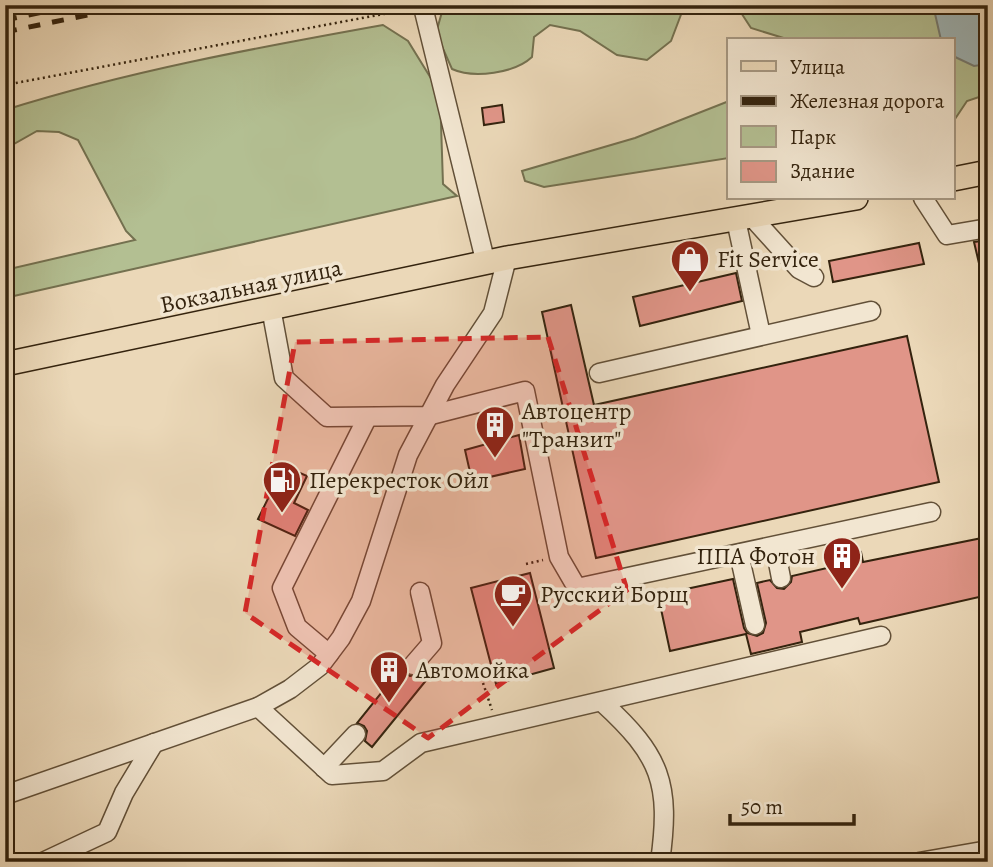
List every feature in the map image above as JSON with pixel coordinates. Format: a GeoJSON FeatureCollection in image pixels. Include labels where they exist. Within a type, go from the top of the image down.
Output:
{"type":"FeatureCollection","features":[{"type":"Feature","properties":{"kind":"main road"},"geometry":{"type":"LineString","coordinates":[[954,179],[988,172]]}},
{"type":"Feature","properties":{"kind":"main road","name":"Вокзальная улица"},"geometry":{"type":"LineString","coordinates":[[5,364],[497,261],[845,200]]}},
{"type":"Feature","properties":{"kind":"street"},"geometry":{"type":"LineString","coordinates":[[5,795],[258,706],[290,689],[320,666],[361,601],[408,455],[427,416],[494,313],[497,261],[422,7]]}},
{"type":"Feature","properties":{"kind":"street"},"geometry":{"type":"LineString","coordinates":[[924,200],[947,235],[988,228]]}},
{"type":"Feature","properties":{"kind":"street"},"geometry":{"type":"LineString","coordinates":[[743,218],[799,269],[814,277]]}},
{"type":"Feature","properties":{"kind":"street"},"geometry":{"type":"LineString","coordinates":[[743,218],[761,335]]}},
{"type":"Feature","properties":{"kind":"street"},"geometry":{"type":"LineString","coordinates":[[271,308],[284,378],[327,417],[427,416],[525,391],[559,557],[577,588],[931,512]]}},
{"type":"Feature","properties":{"kind":"street"},"geometry":{"type":"LineString","coordinates":[[599,373],[871,311]]}},
{"type":"Feature","properties":{"kind":"street"},"geometry":{"type":"LineString","coordinates":[[329,654],[297,626],[282,588],[367,418]]}},
{"type":"Feature","properties":{"kind":"street"},"geometry":{"type":"LineString","coordinates":[[775,547],[781,578]]}},
{"type":"Feature","properties":{"kind":"street"},"geometry":{"type":"LineString","coordinates":[[739,554],[755,625]]}},
{"type":"Feature","properties":{"kind":"street"},"geometry":{"type":"LineString","coordinates":[[413,665],[432,643],[420,592]]}},
{"type":"Feature","properties":{"kind":"street"},"geometry":{"type":"LineString","coordinates":[[258,706],[332,775],[383,771],[421,743],[881,636]]}},
{"type":"Feature","properties":{"kind":"street"},"geometry":{"type":"LineString","coordinates":[[602,702],[638,735],[658,774],[666,814],[660,862]]}},
{"type":"Feature","properties":{"kind":"street"},"geometry":{"type":"LineString","coordinates":[[324,768],[356,734]]}},
{"type":"Feature","properties":{"kind":"street"},"geometry":{"type":"LineString","coordinates":[[43,862],[107,832],[124,793],[154,743]]}},
{"type":"Feature","properties":{"kind":"street"},"geometry":{"type":"LineString","coordinates":[[919,862],[988,850]]}},
{"type":"Feature","properties":{"kind":"path"},"geometry":{"type":"LineString","coordinates":[[5,85],[422,7]]}},
{"type":"Feature","properties":{"kind":"path"},"geometry":{"type":"LineString","coordinates":[[484,683],[493,712],[501,725]]}},
{"type":"Feature","properties":{"kind":"highlighted area"},"geometry":{"type":"Polygon","coordinates":[[[548,337],[627,590],[428,738],[245,613],[295,342],[548,337]]]}},
{"type":"Feature","properties":{"kind":"green space"},"geometry":{"type":"Polygon","coordinates":[[[444,5],[701,5],[682,12],[671,41],[647,60],[617,55],[580,31],[550,25],[534,37],[532,57],[525,63],[494,73],[471,74],[452,69],[436,33],[444,5]]]}},
{"type":"Feature","properties":{"kind":"green space"},"geometry":{"type":"Polygon","coordinates":[[[736,5],[988,5],[988,94],[967,101],[954,120],[954,38],[784,38],[751,28],[736,5]]]}},
{"type":"Feature","properties":{"kind":"green space"},"geometry":{"type":"Polygon","coordinates":[[[383,25],[408,41],[440,93],[443,184],[457,196],[5,298],[5,270],[135,240],[126,231],[78,140],[59,132],[37,131],[5,149],[5,110],[145,72],[383,25]]]}},
{"type":"Feature","properties":{"kind":"green space"},"geometry":{"type":"Polygon","coordinates":[[[727,102],[727,158],[544,187],[525,181],[522,171],[635,138],[727,102]]]}},
{"type":"Feature","properties":{"kind":"water"},"geometry":{"type":"Polygon","coordinates":[[[933,5],[988,5],[988,64],[974,66],[954,56],[954,38],[941,38],[933,5]]]}},
{"type":"Feature","properties":{"kind":"building"},"geometry":{"type":"Polygon","coordinates":[[[502,105],[504,122],[484,125],[482,108],[502,105]]]}},
{"type":"Feature","properties":{"kind":"building"},"geometry":{"type":"Polygon","coordinates":[[[988,240],[988,275],[982,276],[974,242],[988,240]]]}},
{"type":"Feature","properties":{"kind":"building"},"geometry":{"type":"Polygon","coordinates":[[[919,243],[924,264],[833,282],[829,261],[919,243]]]}},
{"type":"Feature","properties":{"kind":"building"},"geometry":{"type":"Polygon","coordinates":[[[736,273],[742,301],[640,326],[633,297],[736,273]]]}},
{"type":"Feature","properties":{"kind":"building"},"geometry":{"type":"Polygon","coordinates":[[[571,305],[594,405],[907,336],[939,482],[596,558],[542,312],[571,305]]]}},
{"type":"Feature","properties":{"kind":"building","name":"Автоцентр \"Транзит\""},"geometry":{"type":"Polygon","coordinates":[[[519,435],[525,469],[472,481],[465,450],[519,435]]]}},
{"type":"Feature","properties":{"kind":"building"},"geometry":{"type":"Polygon","coordinates":[[[284,466],[307,476],[294,503],[308,510],[295,536],[258,519],[284,466]]]}},
{"type":"Feature","properties":{"kind":"building"},"geometry":{"type":"Polygon","coordinates":[[[982,538],[988,568],[988,595],[860,624],[858,618],[800,632],[802,642],[751,654],[746,634],[670,651],[658,595],[733,579],[744,628],[747,633],[757,636],[763,633],[766,623],[757,583],[770,580],[777,588],[784,589],[791,582],[792,576],[849,563],[848,555],[861,552],[863,562],[982,538]]]}},
{"type":"Feature","properties":{"kind":"building","name":"Русский Борщ"},"geometry":{"type":"Polygon","coordinates":[[[530,573],[554,668],[496,684],[471,588],[530,573]]]}},
{"type":"Feature","properties":{"kind":"building","name":"Автомойка"},"geometry":{"type":"Polygon","coordinates":[[[402,667],[410,676],[422,672],[428,678],[372,747],[365,741],[367,731],[364,726],[357,723],[402,667]]]}},
{"type":"Feature","properties":{"kind":"railway"},"geometry":{"type":"LineString","coordinates":[[5,20],[76,5]]}},
{"type":"Feature","properties":{"kind":"railway"},"geometry":{"type":"LineString","coordinates":[[5,32],[136,5]]}},
{"type":"Feature","properties":{"kind":"place","name":"Fit Service"},"geometry":{"type":"Point","coordinates":[690,293]}},
{"type":"Feature","properties":{"kind":"place","name":"Автоцентр \"Транзит\""},"geometry":{"type":"Point","coordinates":[495,459]}},
{"type":"Feature","properties":{"kind":"place","name":"Перекресток Ойл"},"geometry":{"type":"Point","coordinates":[282,514]}},
{"type":"Feature","properties":{"kind":"place","name":"ППА Фотон"},"geometry":{"type":"Point","coordinates":[842,590]}},
{"type":"Feature","properties":{"kind":"place","name":"Русский Борщ"},"geometry":{"type":"Point","coordinates":[513,628]}},
{"type":"Feature","properties":{"kind":"place","name":"Автомойка"},"geometry":{"type":"Point","coordinates":[389,704]}}]}
